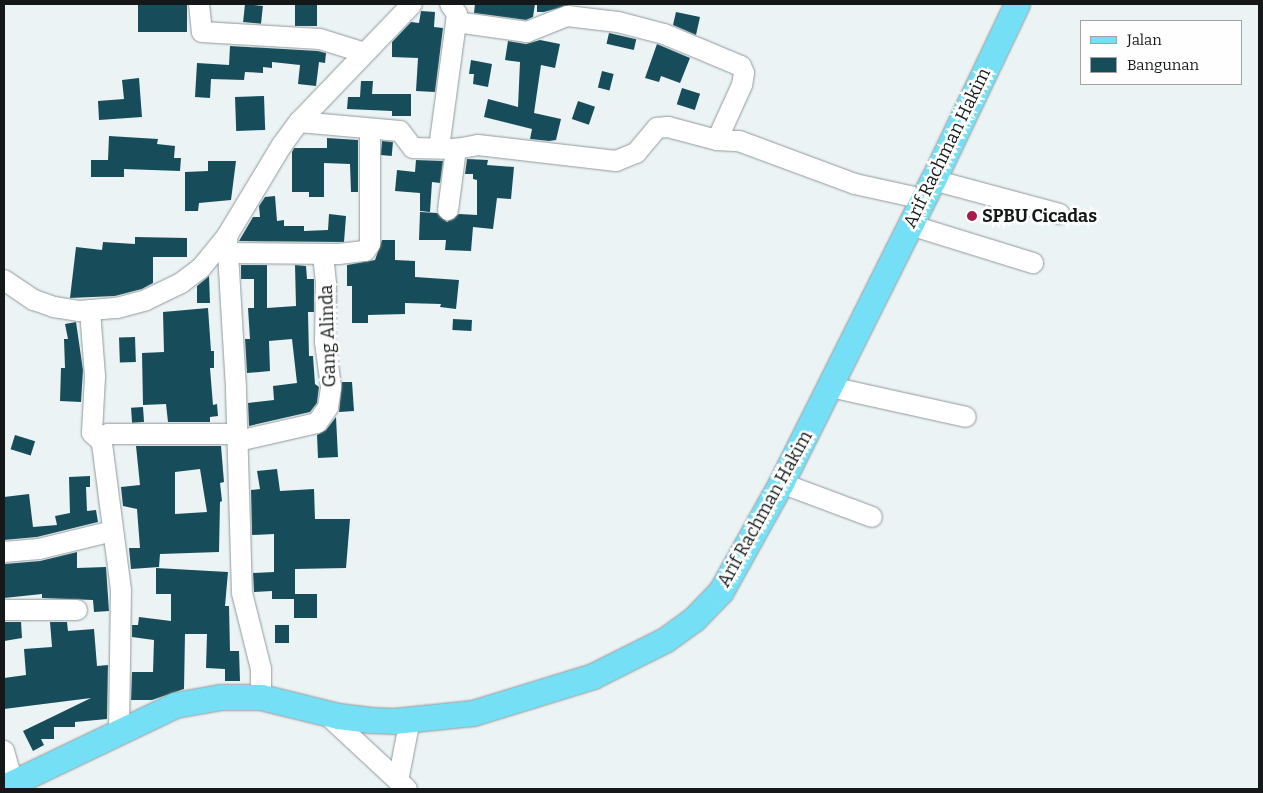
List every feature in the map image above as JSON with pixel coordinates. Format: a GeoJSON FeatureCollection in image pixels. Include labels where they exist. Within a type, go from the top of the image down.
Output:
{"type":"FeatureCollection","features":[{"type":"Feature","properties":{"kind":"main road","name":"Arif Rachman Hakim"},"geometry":{"type":"LineString","coordinates":[[8,784],[175,706],[221,697],[261,697],[324,712],[369,720],[410,719],[473,713],[593,676],[665,640],[694,619],[721,591],[781,483],[928,190],[1017,4]]}},
{"type":"Feature","properties":{"kind":"street"},"geometry":{"type":"LineString","coordinates":[[199,4],[202,32],[320,39],[365,53]]}},
{"type":"Feature","properties":{"kind":"street"},"geometry":{"type":"LineString","coordinates":[[4,280],[34,300],[54,308],[90,310],[146,300],[182,283],[201,268],[224,245],[282,145],[299,122],[412,4]]}},
{"type":"Feature","properties":{"kind":"street"},"geometry":{"type":"LineString","coordinates":[[448,210],[448,149],[453,13],[528,32],[567,16],[618,22],[664,34],[741,66],[744,73],[742,85],[717,140]]}},
{"type":"Feature","properties":{"kind":"street"},"geometry":{"type":"LineString","coordinates":[[299,122],[400,131],[413,148],[448,149],[478,145],[616,161],[636,153],[653,131],[661,127],[717,140],[739,141],[855,184],[928,190],[1060,214]]}},
{"type":"Feature","properties":{"kind":"street"},"geometry":{"type":"LineString","coordinates":[[224,245],[323,254],[361,252],[370,244],[370,129]]}},
{"type":"Feature","properties":{"kind":"street"},"geometry":{"type":"LineString","coordinates":[[910,225],[1033,263]]}},
{"type":"Feature","properties":{"kind":"street"},"geometry":{"type":"LineString","coordinates":[[224,245],[238,438],[242,593],[261,669],[261,697]]}},
{"type":"Feature","properties":{"kind":"street","name":"Gang Alinda"},"geometry":{"type":"LineString","coordinates":[[101,441],[108,434],[238,438],[317,423],[328,407],[331,387],[324,342],[326,283],[323,254]]}},
{"type":"Feature","properties":{"kind":"street"},"geometry":{"type":"LineString","coordinates":[[90,310],[95,377],[92,433],[101,441],[121,599],[119,731]]}},
{"type":"Feature","properties":{"kind":"street"},"geometry":{"type":"LineString","coordinates":[[830,387],[966,417]]}},
{"type":"Feature","properties":{"kind":"street"},"geometry":{"type":"LineString","coordinates":[[781,483],[872,517]]}},
{"type":"Feature","properties":{"kind":"street"},"geometry":{"type":"LineString","coordinates":[[4,552],[39,549],[113,531]]}},
{"type":"Feature","properties":{"kind":"street"},"geometry":{"type":"LineString","coordinates":[[4,610],[77,610]]}},
{"type":"Feature","properties":{"kind":"street"},"geometry":{"type":"LineString","coordinates":[[324,712],[402,785]]}},
{"type":"Feature","properties":{"kind":"street"},"geometry":{"type":"LineString","coordinates":[[402,785],[410,719]]}},
{"type":"Feature","properties":{"kind":"street"},"geometry":{"type":"LineString","coordinates":[[4,751],[8,784]]}},
{"type":"Feature","properties":{"kind":"building"},"geometry":{"type":"Polygon","coordinates":[[[138,4],[187,4],[187,32],[138,32],[138,4]]]}},
{"type":"Feature","properties":{"kind":"building"},"geometry":{"type":"Polygon","coordinates":[[[245,4],[263,6],[261,24],[243,22],[245,4]]]}},
{"type":"Feature","properties":{"kind":"building"},"geometry":{"type":"Polygon","coordinates":[[[295,4],[317,4],[317,26],[295,26],[295,4]]]}},
{"type":"Feature","properties":{"kind":"building"},"geometry":{"type":"Polygon","coordinates":[[[475,4],[535,4],[533,17],[526,20],[474,13],[475,4]]]}},
{"type":"Feature","properties":{"kind":"building"},"geometry":{"type":"Polygon","coordinates":[[[537,4],[573,4],[544,12],[537,12],[537,4]]]}},
{"type":"Feature","properties":{"kind":"building"},"geometry":{"type":"Polygon","coordinates":[[[421,11],[435,12],[434,27],[443,28],[435,92],[416,91],[418,58],[392,57],[392,42],[411,22],[419,23],[421,11]]]}},
{"type":"Feature","properties":{"kind":"building"},"geometry":{"type":"Polygon","coordinates":[[[676,12],[700,17],[696,35],[673,25],[676,12]]]}},
{"type":"Feature","properties":{"kind":"building"},"geometry":{"type":"Polygon","coordinates":[[[609,33],[636,39],[634,50],[607,44],[609,33]]]}},
{"type":"Feature","properties":{"kind":"building"},"geometry":{"type":"Polygon","coordinates":[[[540,40],[560,44],[555,68],[541,65],[534,113],[561,119],[556,140],[549,141],[530,139],[532,129],[484,117],[488,99],[518,107],[520,62],[505,60],[508,41],[526,44],[540,40]]]}},
{"type":"Feature","properties":{"kind":"building"},"geometry":{"type":"Polygon","coordinates":[[[657,44],[690,58],[680,83],[661,76],[659,82],[645,78],[657,44]]]}},
{"type":"Feature","properties":{"kind":"building"},"geometry":{"type":"Polygon","coordinates":[[[230,46],[318,51],[326,53],[325,63],[319,62],[316,86],[298,84],[300,65],[272,62],[272,68],[263,67],[263,73],[245,72],[244,80],[211,79],[210,98],[195,97],[197,63],[229,65],[230,46]]]}},
{"type":"Feature","properties":{"kind":"building"},"geometry":{"type":"Polygon","coordinates":[[[471,60],[492,64],[488,87],[473,84],[474,74],[469,74],[471,60]]]}},
{"type":"Feature","properties":{"kind":"building"},"geometry":{"type":"Polygon","coordinates":[[[602,71],[614,74],[610,90],[598,87],[602,71]]]}},
{"type":"Feature","properties":{"kind":"building"},"geometry":{"type":"Polygon","coordinates":[[[139,78],[142,117],[99,120],[98,101],[124,99],[122,80],[139,78]]]}},
{"type":"Feature","properties":{"kind":"building"},"geometry":{"type":"Polygon","coordinates":[[[361,81],[373,81],[372,94],[411,94],[411,116],[392,116],[392,111],[347,109],[348,97],[360,97],[361,81]]]}},
{"type":"Feature","properties":{"kind":"building"},"geometry":{"type":"Polygon","coordinates":[[[682,88],[700,94],[695,110],[677,104],[682,88]]]}},
{"type":"Feature","properties":{"kind":"building"},"geometry":{"type":"Polygon","coordinates":[[[264,96],[265,130],[236,131],[235,97],[264,96]]]}},
{"type":"Feature","properties":{"kind":"building"},"geometry":{"type":"Polygon","coordinates":[[[578,101],[595,107],[589,125],[572,119],[578,101]]]}},
{"type":"Feature","properties":{"kind":"building"},"geometry":{"type":"Polygon","coordinates":[[[109,136],[158,139],[157,144],[175,146],[174,158],[181,158],[180,171],[124,169],[124,177],[91,177],[91,160],[108,160],[109,136]]]}},
{"type":"Feature","properties":{"kind":"building"},"geometry":{"type":"Polygon","coordinates":[[[327,138],[358,140],[358,192],[351,192],[350,164],[324,163],[324,197],[309,197],[309,192],[292,192],[292,152],[294,148],[327,148],[327,138]]]}},
{"type":"Feature","properties":{"kind":"building"},"geometry":{"type":"Polygon","coordinates":[[[382,141],[393,142],[392,156],[381,155],[382,141]]]}},
{"type":"Feature","properties":{"kind":"building"},"geometry":{"type":"Polygon","coordinates":[[[467,159],[488,160],[487,165],[514,167],[511,199],[497,198],[493,229],[473,227],[471,251],[445,250],[446,240],[419,240],[420,212],[437,213],[447,222],[459,214],[477,215],[477,180],[473,179],[473,174],[465,174],[467,159]]]}},
{"type":"Feature","properties":{"kind":"building"},"geometry":{"type":"Polygon","coordinates":[[[416,160],[443,161],[440,183],[432,182],[430,212],[420,211],[420,193],[395,191],[397,170],[415,172],[416,160]]]}},
{"type":"Feature","properties":{"kind":"building"},"geometry":{"type":"Polygon","coordinates":[[[208,161],[236,161],[231,200],[199,203],[198,211],[185,211],[185,172],[208,171],[208,161]]]}},
{"type":"Feature","properties":{"kind":"building"},"geometry":{"type":"Polygon","coordinates":[[[275,196],[277,221],[284,220],[284,226],[304,226],[304,231],[328,230],[329,214],[346,216],[344,242],[239,241],[253,217],[260,217],[259,206],[265,197],[275,196]]]}},
{"type":"Feature","properties":{"kind":"building"},"geometry":{"type":"Polygon","coordinates":[[[135,237],[187,238],[187,257],[153,257],[153,283],[142,289],[115,296],[70,298],[76,247],[102,250],[103,242],[135,244],[135,237]]]}},
{"type":"Feature","properties":{"kind":"building"},"geometry":{"type":"Polygon","coordinates":[[[382,240],[395,240],[395,260],[415,261],[415,277],[459,280],[456,309],[440,307],[441,304],[405,303],[405,314],[368,315],[368,323],[352,323],[352,286],[347,286],[347,265],[375,260],[382,240]]]}},
{"type":"Feature","properties":{"kind":"building"},"geometry":{"type":"Polygon","coordinates":[[[241,265],[267,265],[267,308],[296,306],[295,265],[306,266],[307,279],[314,279],[314,312],[308,312],[309,356],[313,356],[315,384],[319,387],[317,403],[310,412],[249,426],[248,403],[274,400],[273,386],[297,383],[292,339],[269,341],[270,371],[247,373],[245,339],[250,339],[248,308],[254,308],[254,279],[241,279],[241,265]]]}},
{"type":"Feature","properties":{"kind":"building"},"geometry":{"type":"Polygon","coordinates":[[[209,276],[210,303],[197,303],[197,286],[209,276]]]}},
{"type":"Feature","properties":{"kind":"building"},"geometry":{"type":"Polygon","coordinates":[[[208,308],[211,351],[214,351],[214,368],[210,368],[213,405],[217,404],[218,416],[210,417],[210,422],[168,422],[166,404],[143,405],[142,353],[164,352],[163,312],[208,308]]]}},
{"type":"Feature","properties":{"kind":"building"},"geometry":{"type":"Polygon","coordinates":[[[453,319],[472,320],[471,331],[452,330],[453,319]]]}},
{"type":"Feature","properties":{"kind":"building"},"geometry":{"type":"Polygon","coordinates":[[[76,322],[83,370],[81,402],[60,401],[61,368],[65,368],[64,339],[68,339],[65,324],[76,322]]]}},
{"type":"Feature","properties":{"kind":"building"},"geometry":{"type":"Polygon","coordinates":[[[135,337],[136,362],[120,363],[119,338],[135,337]]]}},
{"type":"Feature","properties":{"kind":"building"},"geometry":{"type":"Polygon","coordinates":[[[342,382],[352,382],[354,411],[339,412],[342,382]]]}},
{"type":"Feature","properties":{"kind":"building"},"geometry":{"type":"Polygon","coordinates":[[[143,407],[144,422],[132,423],[131,408],[143,407]]]}},
{"type":"Feature","properties":{"kind":"building"},"geometry":{"type":"Polygon","coordinates":[[[336,417],[338,457],[318,458],[317,435],[326,430],[336,417]]]}},
{"type":"Feature","properties":{"kind":"building"},"geometry":{"type":"Polygon","coordinates":[[[15,435],[35,441],[31,455],[11,449],[15,435]]]}},
{"type":"Feature","properties":{"kind":"building"},"geometry":{"type":"Polygon","coordinates":[[[136,446],[221,446],[224,482],[220,483],[222,501],[220,502],[219,552],[160,554],[159,567],[131,569],[129,548],[140,548],[137,509],[123,506],[121,487],[140,485],[136,446]],[[200,469],[175,472],[175,514],[207,512],[200,469]]]}},
{"type":"Feature","properties":{"kind":"building"},"geometry":{"type":"Polygon","coordinates":[[[277,469],[280,491],[314,489],[315,519],[350,519],[346,568],[295,569],[295,594],[317,594],[317,618],[294,618],[294,599],[272,599],[272,591],[254,592],[253,573],[274,572],[274,534],[252,535],[251,490],[260,489],[257,471],[277,469]]]}},
{"type":"Feature","properties":{"kind":"building"},"geometry":{"type":"Polygon","coordinates":[[[90,476],[90,487],[86,487],[87,511],[96,510],[98,522],[37,537],[4,540],[4,497],[29,494],[33,527],[57,525],[55,516],[70,513],[69,477],[90,476]]]}},
{"type":"Feature","properties":{"kind":"building"},"geometry":{"type":"Polygon","coordinates":[[[77,552],[77,568],[106,567],[109,611],[94,612],[93,600],[42,598],[42,594],[4,598],[4,564],[40,561],[77,552]]]}},
{"type":"Feature","properties":{"kind":"building"},"geometry":{"type":"Polygon","coordinates":[[[156,568],[228,572],[225,606],[229,606],[230,651],[239,651],[240,681],[225,681],[225,669],[206,668],[207,634],[185,634],[184,689],[152,700],[131,700],[132,672],[153,672],[154,640],[132,637],[132,625],[138,625],[139,617],[171,621],[171,594],[156,594],[156,568]]]}},
{"type":"Feature","properties":{"kind":"building"},"geometry":{"type":"Polygon","coordinates":[[[4,622],[21,622],[22,638],[4,641],[4,622]]]}},
{"type":"Feature","properties":{"kind":"building"},"geometry":{"type":"Polygon","coordinates":[[[50,622],[67,622],[68,631],[94,629],[97,666],[108,665],[107,719],[75,722],[75,727],[54,727],[54,739],[41,739],[44,745],[33,751],[23,731],[91,698],[4,709],[4,678],[26,675],[24,649],[52,647],[50,622]]]}},
{"type":"Feature","properties":{"kind":"building"},"geometry":{"type":"Polygon","coordinates":[[[275,625],[289,625],[289,643],[275,643],[275,625]]]}},
{"type":"Feature","properties":{"kind":"place","name":"SPBU Cicadas"},"geometry":{"type":"Point","coordinates":[972,216]}}]}
